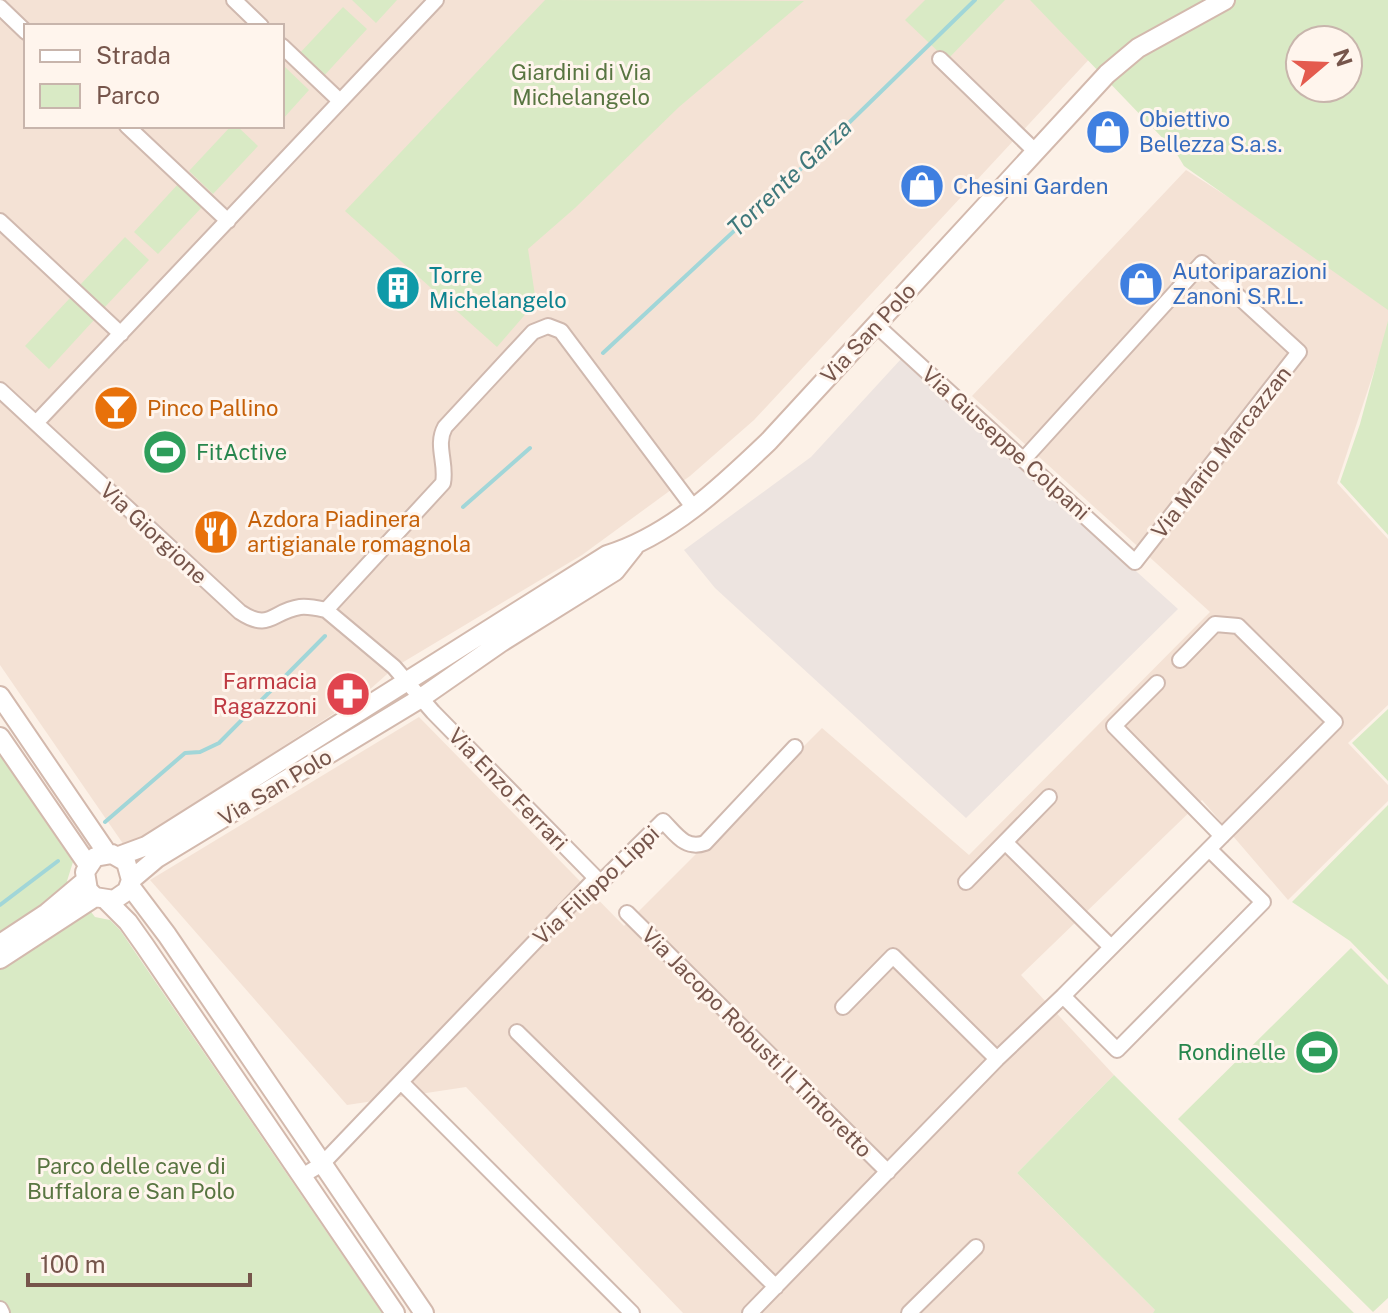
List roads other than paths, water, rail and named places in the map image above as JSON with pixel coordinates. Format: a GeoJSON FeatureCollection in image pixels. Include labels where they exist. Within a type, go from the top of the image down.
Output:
{"type":"FeatureCollection","features":[{"type":"Feature","properties":{"kind":"main road","name":"Via San Polo"},"geometry":{"type":"LineString","coordinates":[[0,959],[101,899],[121,897],[157,858],[421,698],[500,643],[615,571],[634,547],[726,482],[769,441],[1107,74],[1138,48],[1225,0]]}},
{"type":"Feature","properties":{"kind":"main road","name":"Via San Polo"},"geometry":{"type":"LineString","coordinates":[[0,944],[47,913],[86,873],[95,857],[146,846],[607,555],[634,547]]}},
{"type":"Feature","properties":{"kind":"main road"},"geometry":{"type":"LineString","coordinates":[[0,696],[113,855],[130,870],[131,883],[424,1313]]}},
{"type":"Feature","properties":{"kind":"main road"},"geometry":{"type":"LineString","coordinates":[[0,737],[86,873],[88,890],[128,922],[395,1313]]}},
{"type":"Feature","properties":{"kind":"street"},"geometry":{"type":"LineString","coordinates":[[234,0],[259,24]]}},
{"type":"Feature","properties":{"kind":"street"},"geometry":{"type":"LineString","coordinates":[[36,423],[436,0]]}},
{"type":"Feature","properties":{"kind":"street"},"geometry":{"type":"LineString","coordinates":[[0,7],[24,30]]}},
{"type":"Feature","properties":{"kind":"street"},"geometry":{"type":"LineString","coordinates":[[284,48],[340,101]]}},
{"type":"Feature","properties":{"kind":"street"},"geometry":{"type":"LineString","coordinates":[[940,59],[1036,152]]}},
{"type":"Feature","properties":{"kind":"street"},"geometry":{"type":"LineString","coordinates":[[129,128],[228,221]]}},
{"type":"Feature","properties":{"kind":"street"},"geometry":{"type":"LineString","coordinates":[[0,221],[121,334]]}},
{"type":"Feature","properties":{"kind":"street","name":"Via Mario Marcazzan"},"geometry":{"type":"LineString","coordinates":[[1024,459],[1202,263],[1299,352],[1135,562]]}},
{"type":"Feature","properties":{"kind":"street","name":"Via Giuseppe Colpani"},"geometry":{"type":"LineString","coordinates":[[876,325],[1135,562]]}},
{"type":"Feature","properties":{"kind":"street"},"geometry":{"type":"LineString","coordinates":[[421,698],[394,667],[326,610],[443,483],[445,471],[440,436],[445,427],[533,332],[548,326],[561,331],[693,507]]}},
{"type":"Feature","properties":{"kind":"street","name":"Via Giorgione"},"geometry":{"type":"LineString","coordinates":[[0,390],[240,612],[254,621],[266,621],[296,608],[326,610]]}},
{"type":"Feature","properties":{"kind":"street","name":"Via Jacopo Robusti Il Tintoretto"},"geometry":{"type":"LineString","coordinates":[[750,1313],[997,1059],[1335,722],[1238,626],[1215,624],[1180,660]]}},
{"type":"Feature","properties":{"kind":"street"},"geometry":{"type":"LineString","coordinates":[[1157,683],[1114,726],[1222,836]]}},
{"type":"Feature","properties":{"kind":"street","name":"Via Enzo Ferrari"},"geometry":{"type":"LineString","coordinates":[[421,698],[596,878]]}},
{"type":"Feature","properties":{"kind":"street","name":"Via Filippo Lippi"},"geometry":{"type":"LineString","coordinates":[[302,1176],[322,1164],[596,878],[600,883],[663,821],[686,844],[695,846],[705,843],[795,747]]}},
{"type":"Feature","properties":{"kind":"street"},"geometry":{"type":"LineString","coordinates":[[966,882],[1049,797]]}},
{"type":"Feature","properties":{"kind":"street"},"geometry":{"type":"LineString","coordinates":[[1005,842],[1111,947]]}},
{"type":"Feature","properties":{"kind":"street"},"geometry":{"type":"LineString","coordinates":[[1063,996],[1117,1050],[1263,902],[1209,849]]}},
{"type":"Feature","properties":{"kind":"street","name":"Via Jacopo Robusti Il Tintoretto"},"geometry":{"type":"LineString","coordinates":[[627,913],[888,1172]]}},
{"type":"Feature","properties":{"kind":"street"},"geometry":{"type":"LineString","coordinates":[[843,1007],[893,956],[997,1059]]}},
{"type":"Feature","properties":{"kind":"street"},"geometry":{"type":"LineString","coordinates":[[517,1032],[776,1287]]}},
{"type":"Feature","properties":{"kind":"street"},"geometry":{"type":"LineString","coordinates":[[401,1082],[632,1313]]}},
{"type":"Feature","properties":{"kind":"street"},"geometry":{"type":"LineString","coordinates":[[909,1313],[976,1247]]}},
{"type":"Feature","properties":{"kind":"waterway","name":"Torrente Garza"},"geometry":{"type":"LineString","coordinates":[[603,353],[820,151],[975,0]]}},
{"type":"Feature","properties":{"kind":"waterway","name":"Torrente Garza"},"geometry":{"type":"LineString","coordinates":[[463,507],[530,448]]}},
{"type":"Feature","properties":{"kind":"waterway","name":"Torrente Garza"},"geometry":{"type":"LineString","coordinates":[[105,822],[185,753],[200,752],[219,743],[325,636]]}},
{"type":"Feature","properties":{"kind":"waterway","name":"Torrente Garza"},"geometry":{"type":"LineString","coordinates":[[0,905],[58,861]]}},
{"type":"Feature","properties":{"kind":"place","name":"Obiettivo Bellezza S.a.s."},"geometry":{"type":"Point","coordinates":[1108,132]}},
{"type":"Feature","properties":{"kind":"place","name":"Chesini Garden"},"geometry":{"type":"Point","coordinates":[922,186]}},
{"type":"Feature","properties":{"kind":"place","name":"Autoriparazioni Zanoni S.R.L."},"geometry":{"type":"Point","coordinates":[1141,284]}},
{"type":"Feature","properties":{"kind":"place","name":"Torre Michelangelo"},"geometry":{"type":"Point","coordinates":[398,288]}},
{"type":"Feature","properties":{"kind":"place","name":"Pinco Pallino"},"geometry":{"type":"Point","coordinates":[116,408]}},
{"type":"Feature","properties":{"kind":"place","name":"FitActive"},"geometry":{"type":"Point","coordinates":[165,452]}},
{"type":"Feature","properties":{"kind":"place","name":"Azdora Piadinera artigianale romagnola"},"geometry":{"type":"Point","coordinates":[216,532]}},
{"type":"Feature","properties":{"kind":"place","name":"Farmacia Ragazzoni"},"geometry":{"type":"Point","coordinates":[348,694]}},
{"type":"Feature","properties":{"kind":"place","name":"Rondinelle"},"geometry":{"type":"Point","coordinates":[1317,1052]}},
{"type":"Feature","properties":{"kind":"park label","name":"Giardini di Via Michelangelo"},"geometry":{"type":"Point","coordinates":[581,84]}},
{"type":"Feature","properties":{"kind":"park label","name":"Parco delle cave di Buffalora e San Polo"},"geometry":{"type":"Point","coordinates":[131,1178]}}]}
